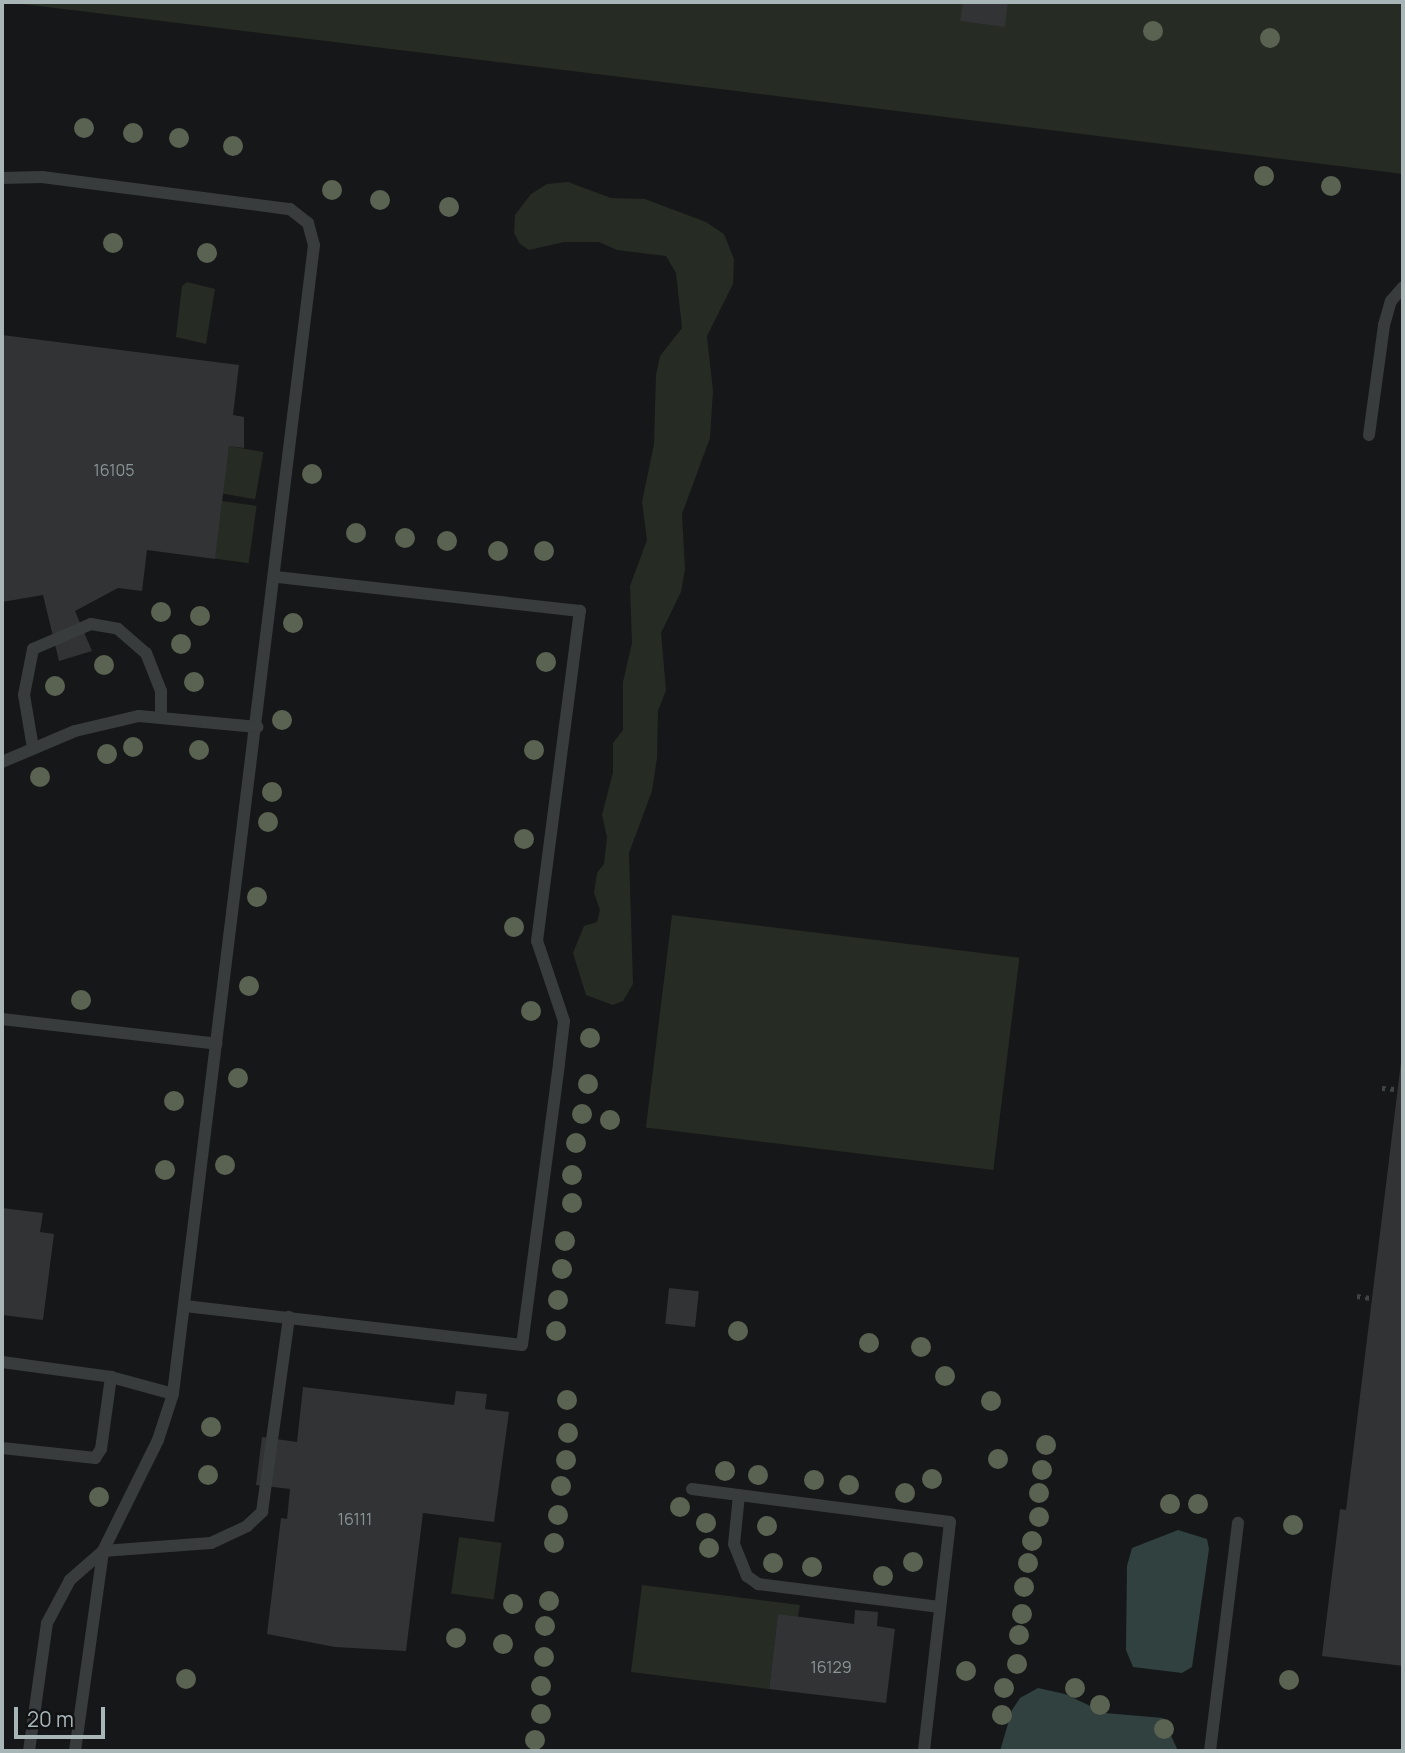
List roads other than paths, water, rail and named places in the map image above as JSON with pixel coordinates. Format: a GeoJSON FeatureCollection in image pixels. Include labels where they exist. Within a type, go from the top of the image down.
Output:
{"type":"FeatureCollection","features":[{"type":"Feature","properties":{"kind":"lane"},"geometry":{"type":"LineString","coordinates":[[2,178],[42,177],[290,209],[308,223],[314,245],[276,577],[173,1394],[158,1440],[103,1550],[75,1751]]}},
{"type":"Feature","properties":{"kind":"lane"},"geometry":{"type":"LineString","coordinates":[[1369,435],[1386,315],[1403,287]]}},
{"type":"Feature","properties":{"kind":"lane"},"geometry":{"type":"LineString","coordinates":[[185,1306],[522,1345],[564,1021],[537,941],[580,611],[276,577]]}},
{"type":"Feature","properties":{"kind":"lane"},"geometry":{"type":"LineString","coordinates":[[33,748],[24,695],[33,649],[91,624],[118,629],[146,653],[161,691],[161,718]]}},
{"type":"Feature","properties":{"kind":"lane"},"geometry":{"type":"LineString","coordinates":[[2,762],[105,722],[161,718],[257,727]]}},
{"type":"Feature","properties":{"kind":"lane"},"geometry":{"type":"LineString","coordinates":[[2,1019],[217,1044]]}},
{"type":"Feature","properties":{"kind":"lane"},"geometry":{"type":"LineString","coordinates":[[29,1751],[47,1623],[70,1580],[103,1550],[211,1543],[247,1526],[262,1512],[289,1317]]}},
{"type":"Feature","properties":{"kind":"lane"},"geometry":{"type":"LineString","coordinates":[[2,1362],[111,1377],[173,1394]]}},
{"type":"Feature","properties":{"kind":"lane"},"geometry":{"type":"LineString","coordinates":[[2,1448],[95,1458],[101,1449],[111,1377]]}},
{"type":"Feature","properties":{"kind":"lane"},"geometry":{"type":"LineString","coordinates":[[692,1489],[950,1522],[924,1751]]}},
{"type":"Feature","properties":{"kind":"lane"},"geometry":{"type":"LineString","coordinates":[[739,1495],[734,1544],[738,1561],[758,1584],[940,1607]]}},
{"type":"Feature","properties":{"kind":"lane"},"geometry":{"type":"LineString","coordinates":[[1210,1751],[1238,1523]]}}]}
